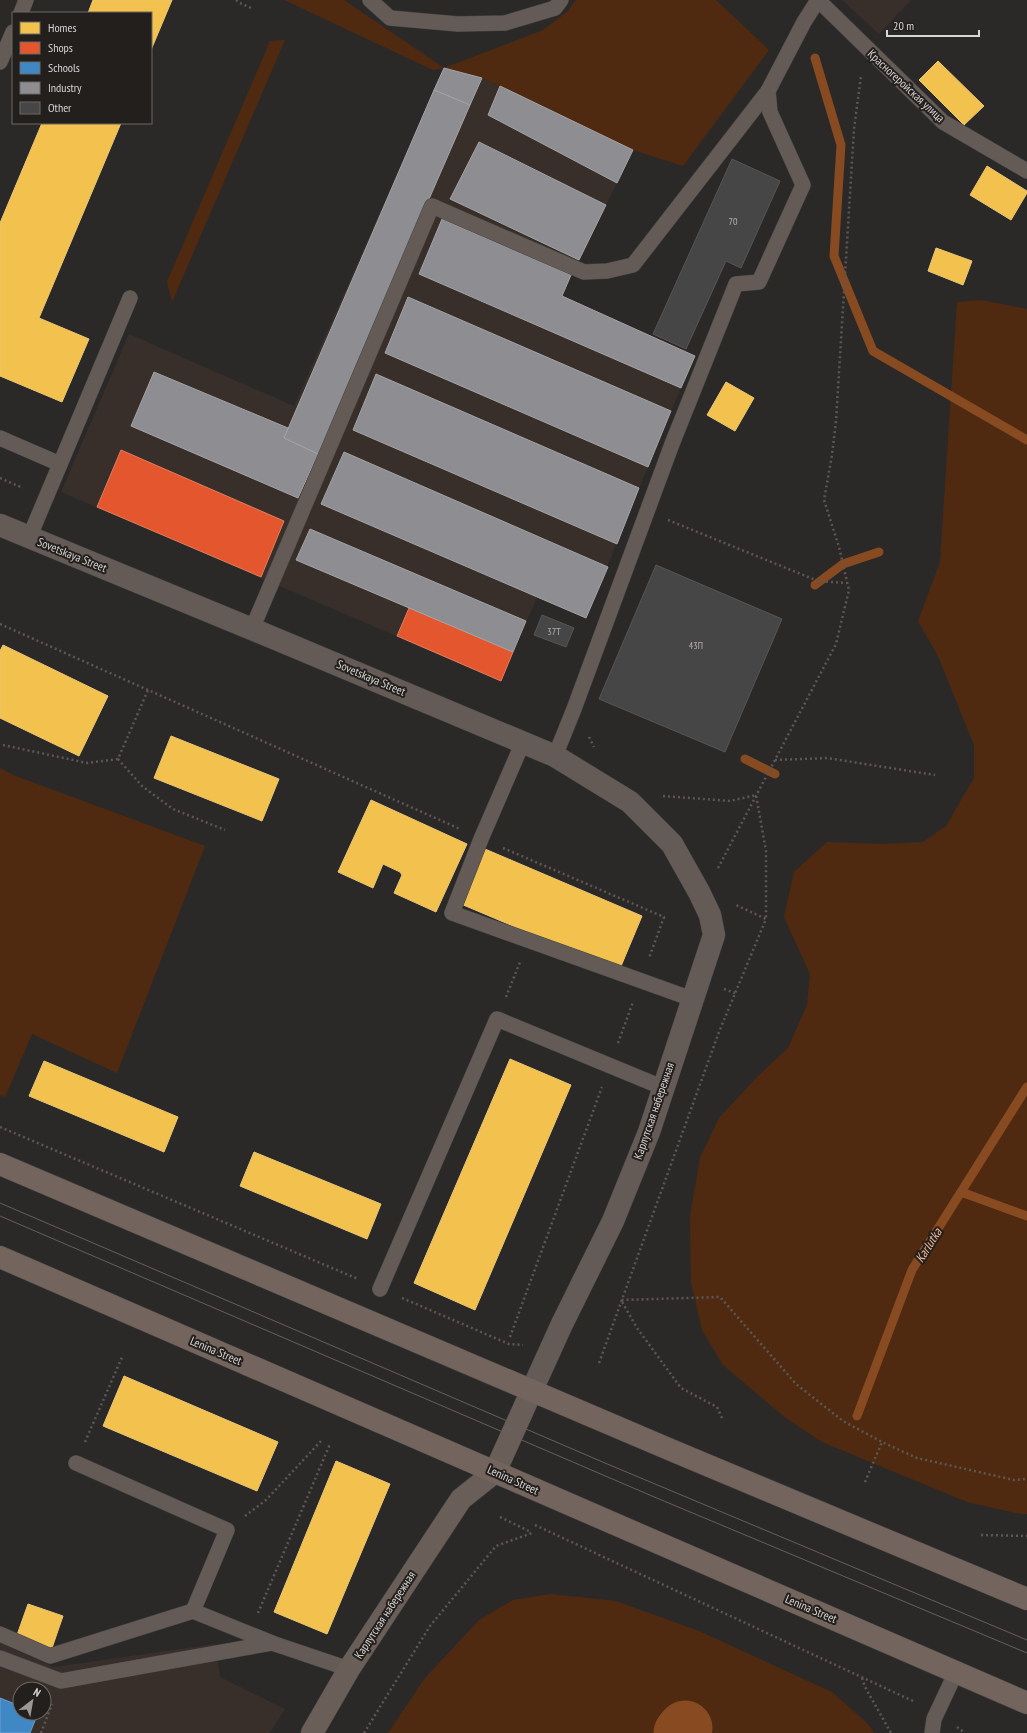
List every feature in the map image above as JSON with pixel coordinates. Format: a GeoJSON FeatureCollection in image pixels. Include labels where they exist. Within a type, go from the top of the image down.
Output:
{"type":"FeatureCollection","features":[{"type":"Feature","properties":{"kind":"main road"},"geometry":{"type":"LineString","coordinates":[[0,1164],[678,1453],[1027,1599]]}},
{"type":"Feature","properties":{"kind":"main road","name":"Lenina Street"},"geometry":{"type":"LineString","coordinates":[[0,1257],[1027,1703]]}},
{"type":"Feature","properties":{"kind":"main road"},"geometry":{"type":"LineString","coordinates":[[495,1472],[532,1390]]}},
{"type":"Feature","properties":{"kind":"main road","name":"Карлутская набережная"},"geometry":{"type":"LineString","coordinates":[[312,1733],[349,1669],[461,1499],[495,1472]]}},
{"type":"Feature","properties":{"kind":"street","name":"Sovetskaya Street"},"geometry":{"type":"LineString","coordinates":[[0,525],[555,756],[630,802],[672,844],[699,892]]}},
{"type":"Feature","properties":{"kind":"street","name":"Карлутская набережная"},"geometry":{"type":"LineString","coordinates":[[532,1390],[562,1324],[613,1221],[649,1132],[664,1088],[692,999],[714,936],[710,915],[699,892]]}},
{"type":"Feature","properties":{"kind":"lane"},"geometry":{"type":"LineString","coordinates":[[21,12],[26,0]]}},
{"type":"Feature","properties":{"kind":"lane"},"geometry":{"type":"LineString","coordinates":[[370,0],[390,18],[458,24],[504,23],[555,8],[561,0]]}},
{"type":"Feature","properties":{"kind":"lane"},"geometry":{"type":"LineString","coordinates":[[252,629],[432,206],[584,272],[607,271],[633,265],[768,91],[804,22],[818,0]]}},
{"type":"Feature","properties":{"kind":"lane","name":"Красногеройская улица"},"geometry":{"type":"LineString","coordinates":[[818,0],[864,47],[943,122],[1027,170]]}},
{"type":"Feature","properties":{"kind":"lane"},"geometry":{"type":"LineString","coordinates":[[0,62],[12,34]]}},
{"type":"Feature","properties":{"kind":"lane"},"geometry":{"type":"LineString","coordinates":[[555,756],[577,702],[672,444],[736,284],[759,282],[803,185],[770,112],[768,91]]}},
{"type":"Feature","properties":{"kind":"lane"},"geometry":{"type":"LineString","coordinates":[[29,538],[130,298]]}},
{"type":"Feature","properties":{"kind":"lane"},"geometry":{"type":"LineString","coordinates":[[0,438],[60,464]]}},
{"type":"Feature","properties":{"kind":"lane"},"geometry":{"type":"LineString","coordinates":[[523,742],[481,839],[452,913],[692,999]]}},
{"type":"Feature","properties":{"kind":"lane"},"geometry":{"type":"LineString","coordinates":[[380,1289],[497,1019],[664,1088]]}},
{"type":"Feature","properties":{"kind":"lane"},"geometry":{"type":"LineString","coordinates":[[76,1463],[227,1530],[193,1611]]}},
{"type":"Feature","properties":{"kind":"lane"},"geometry":{"type":"LineString","coordinates":[[0,1634],[50,1656],[193,1611],[272,1643],[349,1669]]}},
{"type":"Feature","properties":{"kind":"lane"},"geometry":{"type":"LineString","coordinates":[[0,1658],[61,1681],[272,1643]]}},
{"type":"Feature","properties":{"kind":"lane"},"geometry":{"type":"LineString","coordinates":[[932,1733],[934,1719],[956,1672]]}},
{"type":"Feature","properties":{"kind":"path"},"geometry":{"type":"LineString","coordinates":[[236,0],[252,8]]}},
{"type":"Feature","properties":{"kind":"path"},"geometry":{"type":"LineString","coordinates":[[845,571],[840,555],[840,547],[824,500],[836,421],[854,129],[864,47]]}},
{"type":"Feature","properties":{"kind":"path"},"geometry":{"type":"LineString","coordinates":[[648,511],[818,582],[847,584]]}},
{"type":"Feature","properties":{"kind":"path"},"geometry":{"type":"LineString","coordinates":[[118,759],[148,690]]}},
{"type":"Feature","properties":{"kind":"path"},"geometry":{"type":"LineString","coordinates":[[3,745],[87,763],[118,759]]}},
{"type":"Feature","properties":{"kind":"path"},"geometry":{"type":"LineString","coordinates":[[775,760],[827,758],[935,775]]}},
{"type":"Feature","properties":{"kind":"path"},"geometry":{"type":"LineString","coordinates":[[118,759],[142,786],[174,809],[225,830]]}},
{"type":"Feature","properties":{"kind":"path"},"geometry":{"type":"LineString","coordinates":[[756,795],[766,851],[766,918]]}},
{"type":"Feature","properties":{"kind":"path"},"geometry":{"type":"LineString","coordinates":[[497,1019],[529,941]]}},
{"type":"Feature","properties":{"kind":"path"},"geometry":{"type":"LineString","coordinates":[[0,1127],[508,1344],[527,1346]]}},
{"type":"Feature","properties":{"kind":"path"},"geometry":{"type":"LineString","coordinates":[[722,1418],[717,1407],[681,1388],[637,1328],[621,1300],[720,1297],[796,1384],[844,1421],[882,1442],[917,1458],[1014,1480],[1027,1479]]}},
{"type":"Feature","properties":{"kind":"path"},"geometry":{"type":"LineString","coordinates":[[76,1463],[123,1355]]}},
{"type":"Feature","properties":{"kind":"path"},"geometry":{"type":"LineString","coordinates":[[227,1530],[266,1500],[321,1441]]}},
{"type":"Feature","properties":{"kind":"path"},"geometry":{"type":"LineString","coordinates":[[865,1482],[882,1442]]}},
{"type":"Feature","properties":{"kind":"path"},"geometry":{"type":"LineString","coordinates":[[249,1634],[330,1444]]}},
{"type":"Feature","properties":{"kind":"path"},"geometry":{"type":"LineString","coordinates":[[364,1733],[430,1626],[496,1546],[532,1533],[500,1518]]}},
{"type":"Feature","properties":{"kind":"path"},"geometry":{"type":"LineString","coordinates":[[535,1525],[937,1713],[965,1733]]}},
{"type":"Feature","properties":{"kind":"path"},"geometry":{"type":"LineString","coordinates":[[981,1535],[1027,1536]]}},
{"type":"Feature","properties":{"kind":"path"},"geometry":{"type":"LineString","coordinates":[[862,1678],[865,1687],[891,1733]]}},
{"type":"Feature","properties":{"kind":"path"},"geometry":{"type":"LineString","coordinates":[[41,1733],[61,1681]]}},
{"type":"Feature","properties":{"kind":"shaded area"},"geometry":{"type":"Polygon","coordinates":[[[284,0],[344,0],[444,68],[433,70],[284,0]]]}},
{"type":"Feature","properties":{"kind":"shaded area"},"geometry":{"type":"Polygon","coordinates":[[[576,0],[716,0],[769,50],[683,166],[633,150],[482,78],[444,68],[543,30],[568,11],[576,0]]]}},
{"type":"Feature","properties":{"kind":"shaded area"},"geometry":{"type":"Polygon","coordinates":[[[842,0],[911,0],[879,34],[842,0]]]}},
{"type":"Feature","properties":{"kind":"shaded area"},"geometry":{"type":"Polygon","coordinates":[[[285,40],[172,302],[167,282],[270,41],[285,40]]]}},
{"type":"Feature","properties":{"kind":"shaded area"},"geometry":{"type":"Polygon","coordinates":[[[444,68],[482,78],[633,150],[562,296],[695,356],[586,618],[537,597],[501,681],[61,492],[129,334],[294,406],[444,68]]]}},
{"type":"Feature","properties":{"kind":"shaded area"},"geometry":{"type":"Polygon","coordinates":[[[981,300],[1027,309],[1027,1514],[1020,1514],[967,1502],[822,1442],[787,1419],[723,1365],[702,1330],[691,1282],[690,1216],[700,1158],[719,1118],[758,1076],[788,1048],[807,1005],[810,974],[784,917],[794,872],[827,842],[882,844],[923,842],[946,826],[974,778],[974,745],[938,656],[918,621],[940,562],[957,302],[981,300]]]}},
{"type":"Feature","properties":{"kind":"shaded area"},"geometry":{"type":"Polygon","coordinates":[[[0,768],[13,775],[205,846],[117,1073],[32,1034],[5,1097],[0,1095],[0,768]]]}},
{"type":"Feature","properties":{"kind":"shaded area"},"geometry":{"type":"Polygon","coordinates":[[[550,1594],[616,1601],[699,1631],[832,1692],[867,1723],[874,1733],[388,1733],[425,1678],[479,1620],[513,1600],[550,1594]]]}},
{"type":"Feature","properties":{"kind":"shaded area"},"geometry":{"type":"Polygon","coordinates":[[[0,1643],[54,1667],[215,1644],[220,1677],[285,1709],[270,1733],[0,1733],[0,1643]]]}},
{"type":"Feature","properties":{"kind":"building: Homes"},"geometry":{"type":"Polygon","coordinates":[[[93,0],[172,0],[152,48],[152,12],[88,12],[93,0]]]}},
{"type":"Feature","properties":{"kind":"building: Homes"},"geometry":{"type":"Polygon","coordinates":[[[938,61],[984,106],[964,125],[919,80],[938,61]]]}},
{"type":"Feature","properties":{"kind":"building: Homes"},"geometry":{"type":"Polygon","coordinates":[[[42,124],[121,124],[39,318],[89,339],[62,402],[0,376],[0,223],[42,124]]]}},
{"type":"Feature","properties":{"kind":"building: Homes"},"geometry":{"type":"Polygon","coordinates":[[[987,166],[1027,191],[1011,220],[970,195],[987,166]]]}},
{"type":"Feature","properties":{"kind":"building: Homes"},"geometry":{"type":"Polygon","coordinates":[[[936,248],[972,261],[963,285],[928,271],[936,248]]]}},
{"type":"Feature","properties":{"kind":"building: Homes"},"geometry":{"type":"Polygon","coordinates":[[[726,382],[754,398],[735,431],[707,415],[726,382]]]}},
{"type":"Feature","properties":{"kind":"building: Homes"},"geometry":{"type":"Polygon","coordinates":[[[3,645],[108,696],[79,756],[0,718],[0,651],[3,645]]]}},
{"type":"Feature","properties":{"kind":"building: Homes"},"geometry":{"type":"Polygon","coordinates":[[[171,736],[279,779],[262,821],[154,778],[171,736]]]}},
{"type":"Feature","properties":{"kind":"building: Homes"},"geometry":{"type":"Polygon","coordinates":[[[371,800],[467,844],[436,912],[394,893],[402,875],[400,872],[383,864],[373,888],[338,872],[371,800]]]}},
{"type":"Feature","properties":{"kind":"building: Homes"},"geometry":{"type":"Polygon","coordinates":[[[485,849],[642,916],[619,971],[461,904],[485,849]]]}},
{"type":"Feature","properties":{"kind":"building: Homes"},"geometry":{"type":"Polygon","coordinates":[[[510,1059],[571,1085],[475,1310],[414,1283],[510,1059]]]}},
{"type":"Feature","properties":{"kind":"building: Homes"},"geometry":{"type":"Polygon","coordinates":[[[44,1061],[178,1117],[164,1152],[29,1096],[44,1061]]]}},
{"type":"Feature","properties":{"kind":"building: Homes"},"geometry":{"type":"Polygon","coordinates":[[[254,1152],[381,1204],[367,1239],[240,1186],[254,1152]]]}},
{"type":"Feature","properties":{"kind":"building: Homes"},"geometry":{"type":"Polygon","coordinates":[[[124,1376],[278,1442],[257,1491],[103,1426],[124,1376]]]}},
{"type":"Feature","properties":{"kind":"building: Homes"},"geometry":{"type":"Polygon","coordinates":[[[336,1461],[390,1484],[327,1634],[274,1612],[336,1461]]]}},
{"type":"Feature","properties":{"kind":"building: Homes"},"geometry":{"type":"Polygon","coordinates":[[[28,1604],[63,1616],[52,1648],[17,1635],[28,1604]]]}},
{"type":"Feature","properties":{"kind":"building: Shops"},"geometry":{"type":"Polygon","coordinates":[[[121,450],[284,521],[261,577],[97,507],[121,450]]]}},
{"type":"Feature","properties":{"kind":"building: Shops"},"geometry":{"type":"Polygon","coordinates":[[[409,608],[513,652],[501,681],[397,636],[409,608]]]}},
{"type":"Feature","properties":{"kind":"building: Schools"},"geometry":{"type":"Polygon","coordinates":[[[0,1698],[12,1703],[12,1721],[35,1721],[30,1733],[0,1733],[0,1698]]]}},
{"type":"Feature","properties":{"kind":"building: Industry"},"geometry":{"type":"Polygon","coordinates":[[[444,68],[482,78],[470,105],[434,90],[444,68]]]}},
{"type":"Feature","properties":{"kind":"building: Industry"},"geometry":{"type":"Polygon","coordinates":[[[500,86],[633,150],[617,183],[488,115],[500,86]]]}},
{"type":"Feature","properties":{"kind":"building: Industry"},"geometry":{"type":"Polygon","coordinates":[[[434,90],[470,105],[318,454],[284,438],[434,90]]]}},
{"type":"Feature","properties":{"kind":"building: Industry"},"geometry":{"type":"Polygon","coordinates":[[[479,142],[606,205],[579,260],[450,199],[479,142]]]}},
{"type":"Feature","properties":{"kind":"building: Industry"},"geometry":{"type":"Polygon","coordinates":[[[442,219],[571,275],[562,296],[695,356],[681,388],[419,274],[442,219]]]}},
{"type":"Feature","properties":{"kind":"building: Industry"},"geometry":{"type":"Polygon","coordinates":[[[408,297],[671,411],[648,467],[385,353],[408,297]]]}},
{"type":"Feature","properties":{"kind":"building: Industry"},"geometry":{"type":"Polygon","coordinates":[[[154,372],[288,428],[284,438],[318,454],[298,498],[131,426],[154,372]]]}},
{"type":"Feature","properties":{"kind":"building: Industry"},"geometry":{"type":"Polygon","coordinates":[[[376,374],[639,488],[617,544],[353,430],[376,374]]]}},
{"type":"Feature","properties":{"kind":"building: Industry"},"geometry":{"type":"Polygon","coordinates":[[[344,452],[608,567],[586,618],[321,504],[344,452]]]}},
{"type":"Feature","properties":{"kind":"building: Industry"},"geometry":{"type":"Polygon","coordinates":[[[310,529],[526,621],[513,652],[296,560],[310,529]]]}},
{"type":"Feature","properties":{"kind":"building: Other"},"geometry":{"type":"Polygon","coordinates":[[[732,159],[780,181],[741,268],[726,261],[686,349],[653,334],[732,159]]]}},
{"type":"Feature","properties":{"kind":"building: Other"},"geometry":{"type":"Polygon","coordinates":[[[656,565],[782,619],[725,752],[599,699],[656,565]]]}},
{"type":"Feature","properties":{"kind":"building: Other"},"geometry":{"type":"Polygon","coordinates":[[[542,615],[574,628],[566,647],[534,635],[542,615]]]}},
{"type":"Feature","properties":{"kind":"waterway"},"geometry":{"type":"LineString","coordinates":[[815,58],[841,145],[834,256],[873,351],[1027,440]]}},
{"type":"Feature","properties":{"kind":"waterway"},"geometry":{"type":"LineString","coordinates":[[815,585],[843,564],[879,552]]}},
{"type":"Feature","properties":{"kind":"waterway"},"geometry":{"type":"LineString","coordinates":[[745,759],[775,774]]}},
{"type":"Feature","properties":{"kind":"waterway","name":"Karlutka"},"geometry":{"type":"LineString","coordinates":[[857,1416],[912,1270],[1027,1087]]}},
{"type":"Feature","properties":{"kind":"waterway"},"geometry":{"type":"LineString","coordinates":[[961,1192],[1027,1216]]}},
{"type":"Feature","properties":{"kind":"waterway","name":"Karlutka"},"geometry":{"type":"LineString","coordinates":[[681,1733],[685,1728]]}},
{"type":"Feature","properties":{"kind":"tram line"},"geometry":{"type":"LineString","coordinates":[[0,1203],[605,1463],[1027,1640]]}},
{"type":"Feature","properties":{"kind":"tram line"},"geometry":{"type":"LineString","coordinates":[[0,1216],[652,1496],[1027,1653]]}}]}
